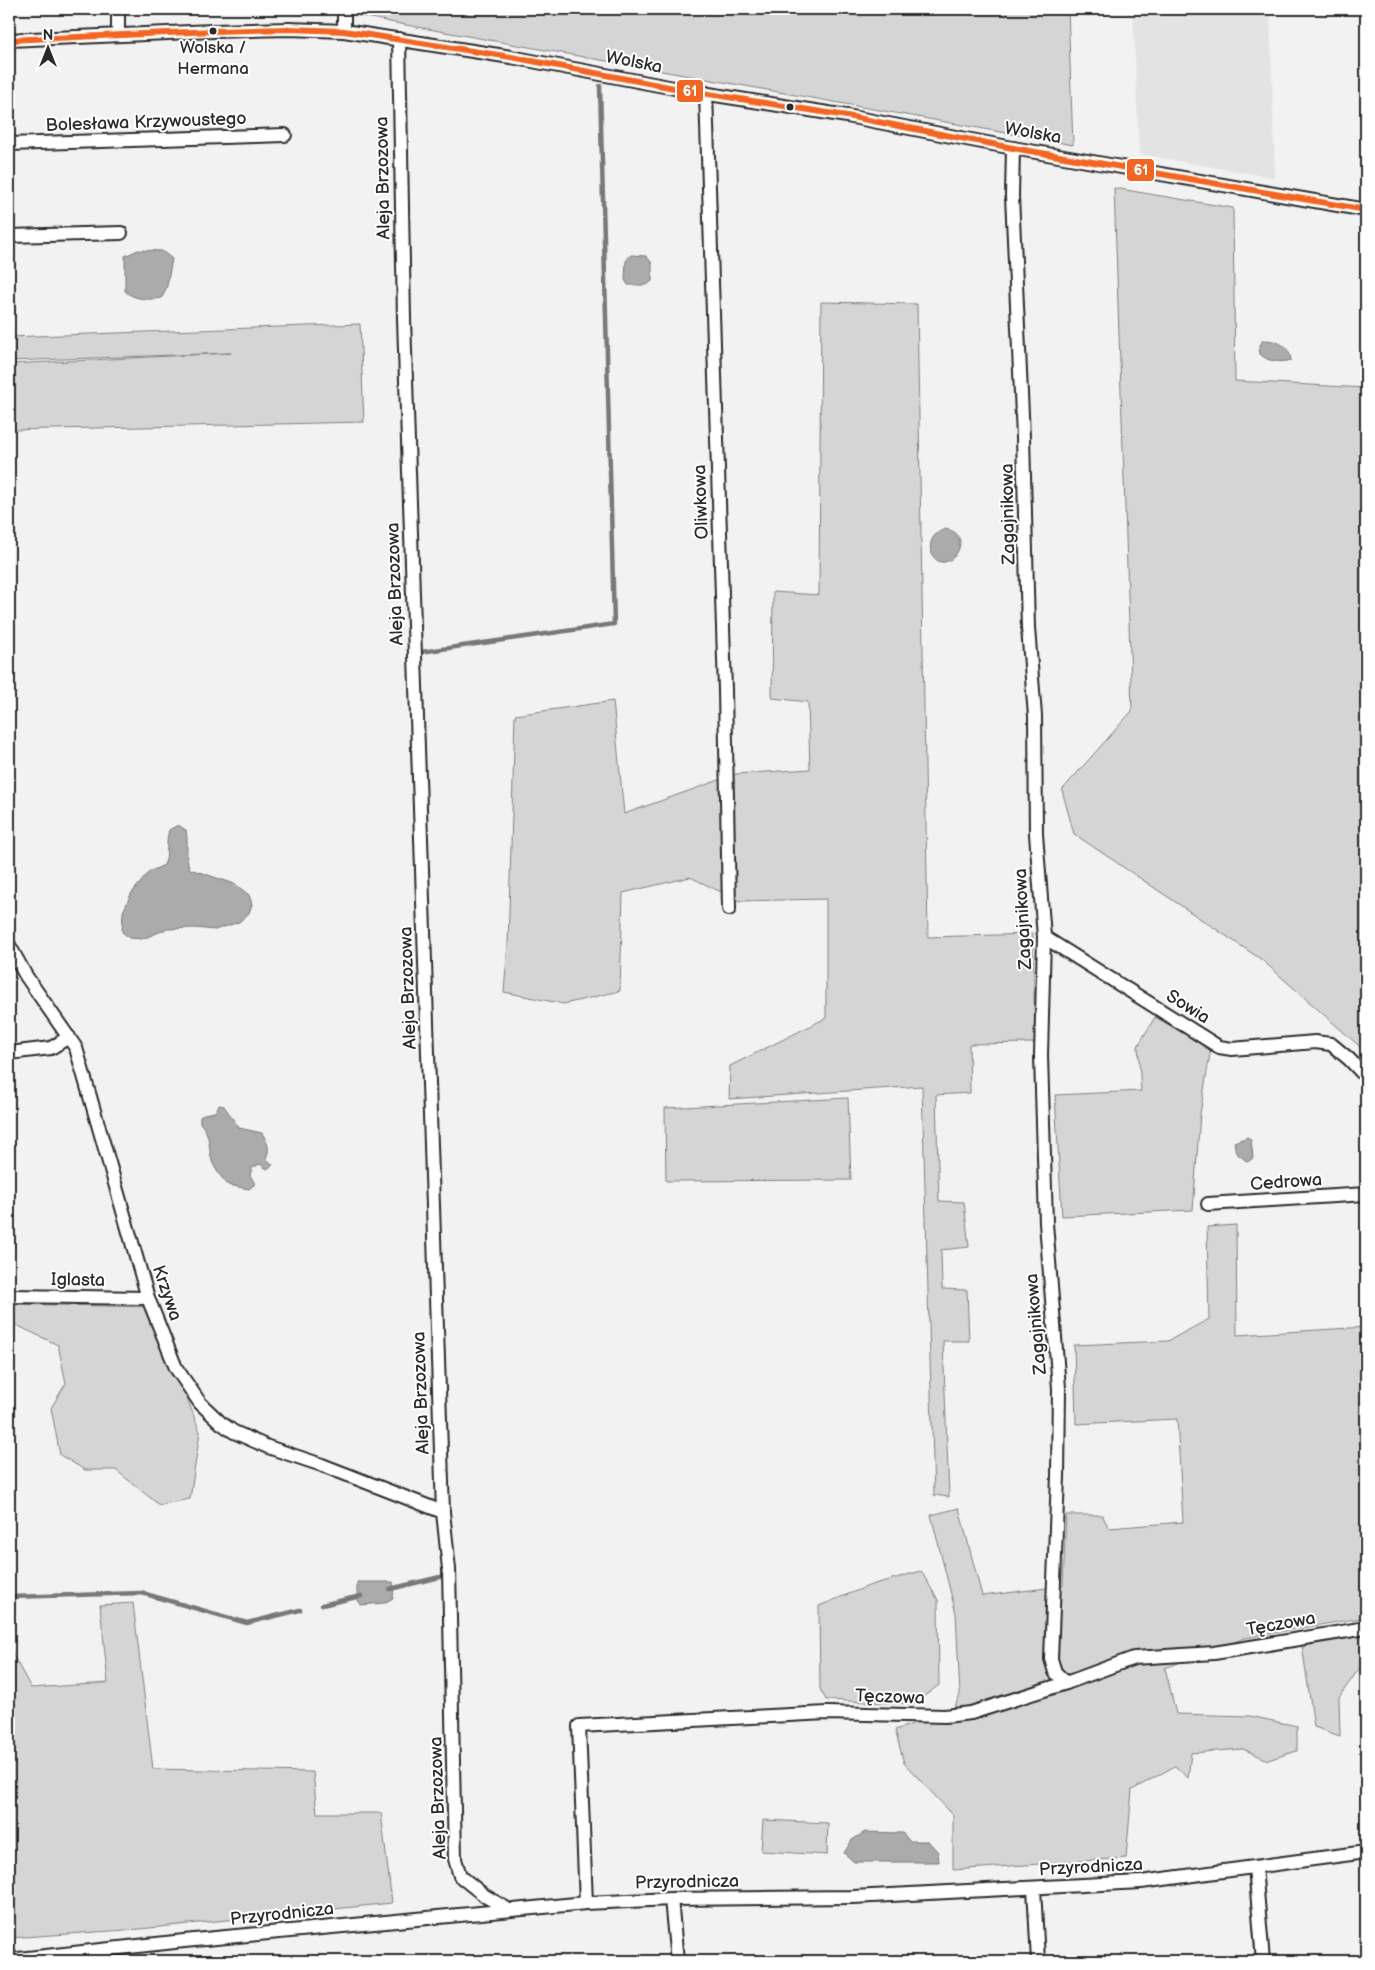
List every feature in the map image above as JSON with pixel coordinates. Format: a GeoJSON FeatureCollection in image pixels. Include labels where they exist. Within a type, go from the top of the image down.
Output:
{"type":"FeatureCollection","features":[{"type":"Feature","properties":{"kind":"street"},"geometry":{"type":"LineString","coordinates":[[118,9],[118,34]]}},
{"type":"Feature","properties":{"kind":"street"},"geometry":{"type":"LineString","coordinates":[[344,9],[344,31]]}},
{"type":"Feature","properties":{"kind":"street","name":"Wolska"},"geometry":{"type":"LineString","coordinates":[[9,40],[118,34],[289,29],[344,31],[511,57],[1366,210]]}},
{"type":"Feature","properties":{"kind":"street","name":"Aleja Brzozowa"},"geometry":{"type":"LineString","coordinates":[[398,39],[404,319],[442,1512],[449,1569],[456,1859],[460,1876],[485,1896],[509,1910]]}},
{"type":"Feature","properties":{"kind":"street","name":"Oliwkowa"},"geometry":{"type":"LineString","coordinates":[[706,93],[725,690],[729,909]]}},
{"type":"Feature","properties":{"kind":"street","name":"Bolesława Krzywoustego"},"geometry":{"type":"LineString","coordinates":[[9,144],[285,135]]}},
{"type":"Feature","properties":{"kind":"street","name":"Zagajnikowa"},"geometry":{"type":"LineString","coordinates":[[1013,148],[1012,196],[1023,437],[1028,628],[1035,716],[1036,834],[1044,937],[1041,1056],[1046,1223],[1059,1388],[1058,1476],[1051,1659],[1055,1672],[1066,1683]]}},
{"type":"Feature","properties":{"kind":"street"},"geometry":{"type":"LineString","coordinates":[[9,236],[121,233]]}},
{"type":"Feature","properties":{"kind":"street","name":"Sowia"},"geometry":{"type":"LineString","coordinates":[[1044,937],[1219,1047],[1232,1050],[1315,1042],[1331,1044],[1366,1078]]}},
{"type":"Feature","properties":{"kind":"street","name":"Krzywa"},"geometry":{"type":"LineString","coordinates":[[9,945],[26,976],[76,1048],[148,1298],[176,1368],[200,1403],[221,1423],[234,1432],[268,1447],[442,1512]]}},
{"type":"Feature","properties":{"kind":"street"},"geometry":{"type":"LineString","coordinates":[[9,1053],[51,1048],[69,1037]]}},
{"type":"Feature","properties":{"kind":"street","name":"Cedrowa"},"geometry":{"type":"LineString","coordinates":[[1208,1204],[1366,1194]]}},
{"type":"Feature","properties":{"kind":"street","name":"Iglasta"},"geometry":{"type":"LineString","coordinates":[[9,1296],[148,1298]]}},
{"type":"Feature","properties":{"kind":"street","name":"Tęczowa"},"geometry":{"type":"LineString","coordinates":[[586,1903],[578,1726],[827,1713],[945,1716],[971,1712],[1066,1683],[1134,1658],[1214,1653],[1366,1628]]}},
{"type":"Feature","properties":{"kind":"street","name":"Przyrodnicza"},"geometry":{"type":"LineString","coordinates":[[9,1960],[184,1941],[586,1903],[671,1899],[853,1897],[1141,1882],[1366,1852]]}},
{"type":"Feature","properties":{"kind":"street"},"geometry":{"type":"LineString","coordinates":[[1254,1867],[1263,1961]]}},
{"type":"Feature","properties":{"kind":"street"},"geometry":{"type":"LineString","coordinates":[[1034,1888],[1038,1961]]}},
{"type":"Feature","properties":{"kind":"street"},"geometry":{"type":"LineString","coordinates":[[671,1899],[677,1961]]}},
{"type":"Feature","properties":{"kind":"shaded area"},"geometry":{"type":"Polygon","coordinates":[[[357,9],[1068,9],[1073,145],[395,23],[357,15],[357,9]]]}},
{"type":"Feature","properties":{"kind":"shaded area"},"geometry":{"type":"Polygon","coordinates":[[[1133,9],[1270,9],[1275,178],[1139,154],[1133,9]]]}},
{"type":"Feature","properties":{"kind":"shaded area"},"geometry":{"type":"Polygon","coordinates":[[[1114,188],[1233,208],[1235,381],[1366,388],[1366,1052],[1262,960],[1074,834],[1062,790],[1132,711],[1114,188]]]}},
{"type":"Feature","properties":{"kind":"shaded area"},"geometry":{"type":"Polygon","coordinates":[[[138,250],[162,251],[172,259],[167,286],[162,298],[142,299],[125,291],[125,256],[138,250]]]}},
{"type":"Feature","properties":{"kind":"shaded area"},"geometry":{"type":"Polygon","coordinates":[[[631,255],[646,256],[652,263],[652,281],[647,285],[628,285],[625,280],[626,261],[631,255]]]}},
{"type":"Feature","properties":{"kind":"shaded area"},"geometry":{"type":"Polygon","coordinates":[[[821,302],[917,304],[928,937],[1033,934],[1035,1043],[969,1044],[970,1093],[936,1095],[939,1201],[964,1202],[969,1247],[941,1250],[942,1289],[967,1290],[969,1341],[943,1341],[949,1497],[934,1495],[922,1086],[729,1099],[730,1066],[826,1018],[826,899],[740,901],[690,877],[623,893],[620,991],[564,1004],[504,992],[508,944],[515,715],[613,701],[624,814],[736,774],[810,769],[808,702],[772,698],[773,592],[819,595],[821,302]]]}},
{"type":"Feature","properties":{"kind":"shaded area"},"geometry":{"type":"Polygon","coordinates":[[[360,324],[364,422],[9,430],[9,364],[231,353],[9,361],[9,337],[360,324]]]}},
{"type":"Feature","properties":{"kind":"shaded area"},"geometry":{"type":"Polygon","coordinates":[[[1263,340],[1282,344],[1288,351],[1291,360],[1274,361],[1263,357],[1260,354],[1259,347],[1263,340]]]}},
{"type":"Feature","properties":{"kind":"shaded area"},"geometry":{"type":"Polygon","coordinates":[[[946,529],[955,533],[959,539],[960,546],[952,559],[945,562],[939,561],[933,556],[930,547],[935,535],[946,529]]]}},
{"type":"Feature","properties":{"kind":"shaded area"},"geometry":{"type":"Polygon","coordinates":[[[178,825],[186,830],[187,859],[190,869],[235,884],[249,895],[252,904],[249,913],[239,922],[215,930],[195,928],[167,929],[142,939],[130,938],[122,932],[123,912],[131,894],[149,872],[164,865],[169,830],[178,825]]]}},
{"type":"Feature","properties":{"kind":"shaded area"},"geometry":{"type":"Polygon","coordinates":[[[1155,1017],[1211,1048],[1200,1114],[1193,1210],[1062,1216],[1055,1095],[1141,1091],[1138,1046],[1155,1017]]]}},
{"type":"Feature","properties":{"kind":"shaded area"},"geometry":{"type":"Polygon","coordinates":[[[848,1098],[851,1180],[666,1181],[665,1108],[848,1098]]]}},
{"type":"Feature","properties":{"kind":"shaded area"},"geometry":{"type":"Polygon","coordinates":[[[219,1105],[224,1106],[239,1128],[262,1133],[267,1142],[268,1151],[266,1158],[273,1165],[267,1169],[260,1164],[252,1168],[250,1175],[255,1184],[249,1189],[228,1185],[212,1161],[208,1136],[200,1123],[200,1117],[204,1114],[215,1112],[219,1105]]]}},
{"type":"Feature","properties":{"kind":"shaded area"},"geometry":{"type":"Polygon","coordinates":[[[1248,1137],[1251,1140],[1253,1158],[1248,1162],[1236,1153],[1234,1142],[1248,1137]]]}},
{"type":"Feature","properties":{"kind":"shaded area"},"geometry":{"type":"Polygon","coordinates":[[[1236,1225],[1237,1335],[1366,1327],[1366,1617],[1245,1638],[1165,1668],[1176,1714],[1250,1716],[1297,1726],[1297,1751],[1268,1760],[1243,1749],[1191,1753],[1188,1778],[1175,1766],[1132,1790],[1126,1858],[953,1870],[953,1815],[904,1763],[895,1730],[953,1710],[960,1695],[956,1614],[931,1515],[959,1508],[982,1596],[1063,1586],[1066,1515],[1102,1515],[1109,1528],[1183,1522],[1177,1419],[1076,1424],[1074,1345],[1168,1341],[1209,1319],[1207,1227],[1236,1225]]]}},
{"type":"Feature","properties":{"kind":"shaded area"},"geometry":{"type":"Polygon","coordinates":[[[9,1304],[152,1307],[200,1432],[190,1499],[159,1505],[116,1470],[85,1470],[60,1455],[51,1408],[66,1383],[58,1345],[10,1322],[9,1304]]]}},
{"type":"Feature","properties":{"kind":"shaded area"},"geometry":{"type":"Polygon","coordinates":[[[921,1571],[938,1600],[939,1685],[914,1704],[826,1700],[820,1689],[819,1606],[871,1585],[921,1571]]]}},
{"type":"Feature","properties":{"kind":"shaded area"},"geometry":{"type":"Polygon","coordinates":[[[357,1582],[393,1582],[393,1598],[384,1603],[360,1605],[357,1597],[357,1582]]]}},
{"type":"Feature","properties":{"kind":"shaded area"},"geometry":{"type":"Polygon","coordinates":[[[133,1603],[153,1769],[313,1772],[317,1813],[381,1813],[392,1903],[140,1929],[9,1938],[9,1620],[13,1655],[31,1688],[108,1683],[100,1605],[133,1603]]]}},
{"type":"Feature","properties":{"kind":"shaded area"},"geometry":{"type":"Polygon","coordinates":[[[1366,1634],[1366,1661],[1339,1697],[1340,1736],[1314,1727],[1302,1645],[1366,1634]]]}},
{"type":"Feature","properties":{"kind":"shaded area"},"geometry":{"type":"Polygon","coordinates":[[[763,1820],[828,1823],[827,1855],[761,1851],[763,1820]]]}},
{"type":"Feature","properties":{"kind":"shaded area"},"geometry":{"type":"Polygon","coordinates":[[[865,1832],[903,1833],[909,1841],[928,1841],[938,1852],[939,1862],[854,1862],[844,1853],[852,1840],[865,1832]]]}},
{"type":"Feature","properties":{"kind":"waterway"},"geometry":{"type":"LineString","coordinates":[[421,652],[614,624],[600,86]]}},
{"type":"Feature","properties":{"kind":"waterway"},"geometry":{"type":"LineString","coordinates":[[390,1589],[440,1577]]}},
{"type":"Feature","properties":{"kind":"waterway"},"geometry":{"type":"LineString","coordinates":[[9,1597],[142,1593],[247,1623],[300,1610]]}},
{"type":"Feature","properties":{"kind":"waterway"},"geometry":{"type":"LineString","coordinates":[[322,1605],[361,1596]]}},
{"type":"Feature","properties":{"kind":"transit line","name":"61"},"geometry":{"type":"LineString","coordinates":[[9,40],[213,31],[289,29],[344,31],[511,57],[690,91],[847,116],[1013,148],[1366,210]]}},
{"type":"Feature","properties":{"kind":"place","name":"Wolska / Hermana"},"geometry":{"type":"Point","coordinates":[213,31]}}]}
